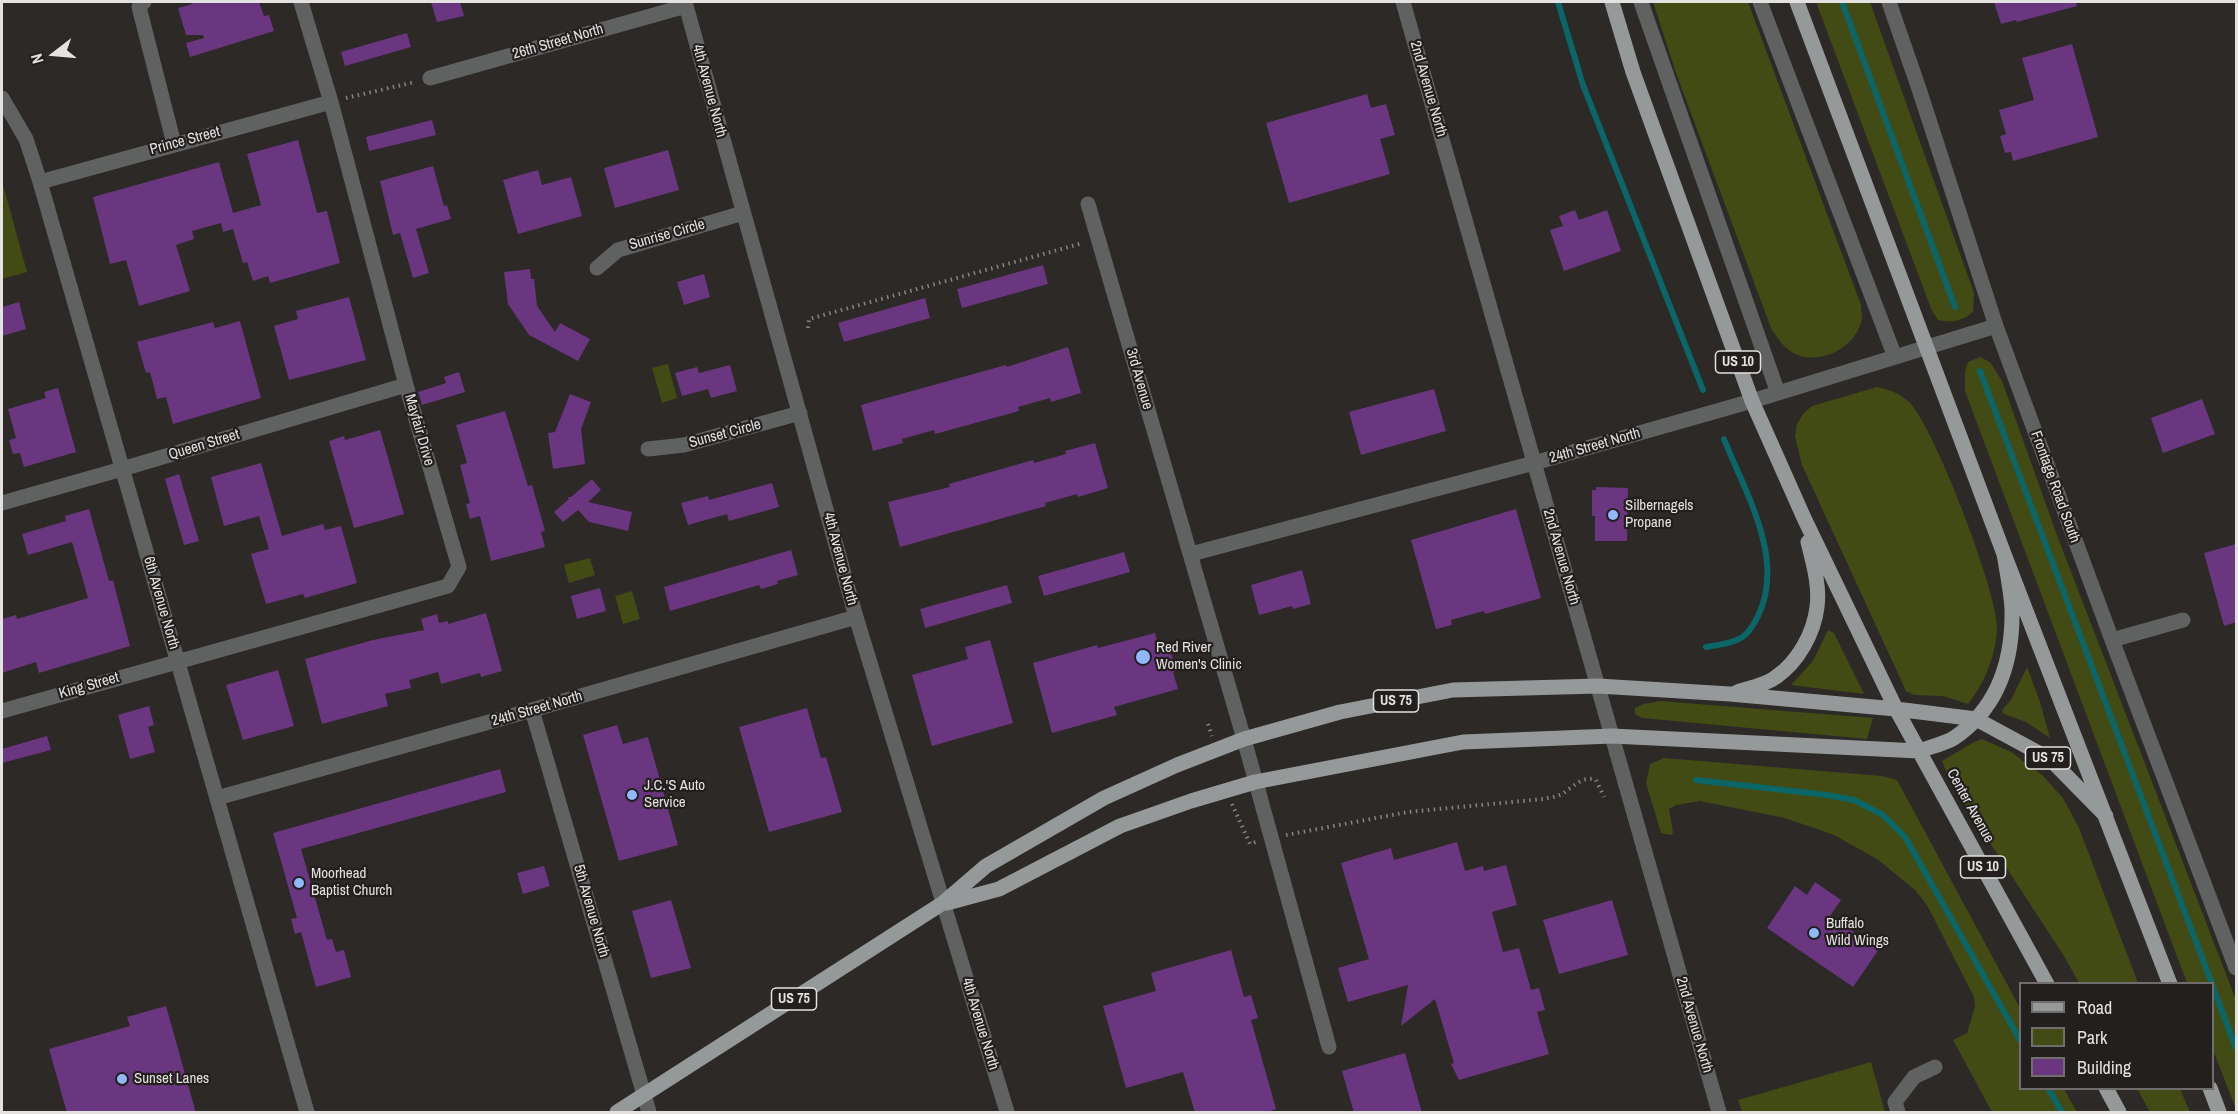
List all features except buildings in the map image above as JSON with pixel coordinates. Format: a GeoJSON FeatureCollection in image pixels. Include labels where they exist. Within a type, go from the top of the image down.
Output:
{"type":"FeatureCollection","features":[{"type":"Feature","properties":{"kind":"main road","name":"US 10"},"geometry":{"type":"LineString","coordinates":[[1612,2],[1633,72],[1752,401],[1804,518],[1896,709]]}},
{"type":"Feature","properties":{"kind":"main road"},"geometry":{"type":"LineString","coordinates":[[1797,2],[2004,554],[2169,982]]}},
{"type":"Feature","properties":{"kind":"main road"},"geometry":{"type":"LineString","coordinates":[[1730,694],[1774,679],[1797,659],[1807,640],[1817,606],[1815,573],[1804,518]]}},
{"type":"Feature","properties":{"kind":"main road"},"geometry":{"type":"LineString","coordinates":[[1919,751],[1952,739],[1976,719],[1997,691],[2009,655],[2012,609],[2004,554]]}},
{"type":"Feature","properties":{"kind":"main road","name":"US 75"},"geometry":{"type":"LineString","coordinates":[[617,1113],[944,903],[986,866],[1104,798],[1177,765],[1244,739],[1340,712],[1453,690],[1598,686],[1730,694],[1896,709],[1976,719],[2050,759],[2106,816]]}},
{"type":"Feature","properties":{"kind":"main road","name":"Center Avenue"},"geometry":{"type":"LineString","coordinates":[[1896,709],[2047,982]]}},
{"type":"Feature","properties":{"kind":"main road","name":"US 75"},"geometry":{"type":"LineString","coordinates":[[944,903],[999,889],[1120,826],[1191,801],[1255,782],[1464,742],[1612,736],[1919,751]]}},
{"type":"Feature","properties":{"kind":"main road"},"geometry":{"type":"LineString","coordinates":[[2107,1090],[2119,1113]]}},
{"type":"Feature","properties":{"kind":"main road"},"geometry":{"type":"LineString","coordinates":[[2210,1090],[2219,1113]]}},
{"type":"Feature","properties":{"kind":"street"},"geometry":{"type":"LineString","coordinates":[[144,2],[139,7],[174,144]]}},
{"type":"Feature","properties":{"kind":"street","name":"Mayfair Drive"},"geometry":{"type":"LineString","coordinates":[[178,662],[448,586],[459,567],[406,385],[331,102],[301,2]]}},
{"type":"Feature","properties":{"kind":"street","name":"2nd Avenue North"},"geometry":{"type":"LineString","coordinates":[[1403,2],[1719,1113]]}},
{"type":"Feature","properties":{"kind":"street"},"geometry":{"type":"LineString","coordinates":[[1641,2],[1778,393]]}},
{"type":"Feature","properties":{"kind":"street"},"geometry":{"type":"LineString","coordinates":[[1760,2],[1894,357]]}},
{"type":"Feature","properties":{"kind":"street","name":"Frontage Road South"},"geometry":{"type":"LineString","coordinates":[[1888,2],[1923,100],[1996,326],[2236,968]]}},
{"type":"Feature","properties":{"kind":"street","name":"26th Street North"},"geometry":{"type":"LineString","coordinates":[[430,78],[686,4]]}},
{"type":"Feature","properties":{"kind":"street","name":"4th Avenue North"},"geometry":{"type":"LineString","coordinates":[[686,4],[742,213],[856,617],[1007,1113]]}},
{"type":"Feature","properties":{"kind":"street","name":"6th Avenue North"},"geometry":{"type":"LineString","coordinates":[[2,98],[26,139],[40,182],[307,1113]]}},
{"type":"Feature","properties":{"kind":"street","name":"Prince Street"},"geometry":{"type":"LineString","coordinates":[[40,182],[331,102]]}},
{"type":"Feature","properties":{"kind":"street","name":"3rd Avenue"},"geometry":{"type":"LineString","coordinates":[[1088,204],[1244,739],[1329,1047]]}},
{"type":"Feature","properties":{"kind":"street","name":"Sunrise Circle"},"geometry":{"type":"LineString","coordinates":[[597,268],[618,250],[742,213]]}},
{"type":"Feature","properties":{"kind":"street","name":"24th Street North"},"geometry":{"type":"LineString","coordinates":[[1191,554],[1534,463],[1752,401],[1996,326]]}},
{"type":"Feature","properties":{"kind":"street","name":"Queen Street"},"geometry":{"type":"LineString","coordinates":[[2,503],[406,385]]}},
{"type":"Feature","properties":{"kind":"street","name":"Sunset Circle"},"geometry":{"type":"LineString","coordinates":[[648,449],[684,445],[800,413]]}},
{"type":"Feature","properties":{"kind":"street","name":"24th Street North"},"geometry":{"type":"LineString","coordinates":[[217,798],[856,617]]}},
{"type":"Feature","properties":{"kind":"street"},"geometry":{"type":"LineString","coordinates":[[2112,640],[2183,620]]}},
{"type":"Feature","properties":{"kind":"street","name":"King Street"},"geometry":{"type":"LineString","coordinates":[[2,711],[178,662]]}},
{"type":"Feature","properties":{"kind":"street","name":"5th Avenue North"},"geometry":{"type":"LineString","coordinates":[[532,710],[649,1113]]}},
{"type":"Feature","properties":{"kind":"street"},"geometry":{"type":"LineString","coordinates":[[1898,1113],[1895,1102],[1914,1077],[1935,1067]]}},
{"type":"Feature","properties":{"kind":"path"},"geometry":{"type":"LineString","coordinates":[[331,102],[430,78]]}},
{"type":"Feature","properties":{"kind":"path"},"geometry":{"type":"LineString","coordinates":[[808,328],[809,319],[1098,238]]}},
{"type":"Feature","properties":{"kind":"path"},"geometry":{"type":"LineString","coordinates":[[1237,818],[1250,844],[1271,837],[1316,831],[1408,812],[1543,799],[1560,795],[1583,779],[1590,777],[1596,780],[1604,797]]}},
{"type":"Feature","properties":{"kind":"green space"},"geometry":{"type":"Polygon","coordinates":[[[1653,2],[1748,2],[1861,305],[1862,319],[1859,328],[1854,337],[1839,350],[1820,357],[1801,356],[1787,348],[1771,328],[1676,73],[1653,2]]]}},
{"type":"Feature","properties":{"kind":"green space"},"geometry":{"type":"Polygon","coordinates":[[[1816,2],[1870,2],[1974,293],[1973,312],[1961,319],[1938,320],[1932,311],[1816,2]]]}},
{"type":"Feature","properties":{"kind":"green space"},"geometry":{"type":"Polygon","coordinates":[[[2,181],[27,272],[2,279],[2,181]]]}},
{"type":"Feature","properties":{"kind":"green space"},"geometry":{"type":"Polygon","coordinates":[[[1980,357],[1990,362],[2002,381],[2058,538],[2236,1000],[2236,1109],[2214,1053],[2214,982],[2187,982],[1965,391],[1965,371],[1968,362],[1980,357]]]}},
{"type":"Feature","properties":{"kind":"green space"},"geometry":{"type":"Polygon","coordinates":[[[668,364],[677,398],[662,403],[652,368],[668,364]]]}},
{"type":"Feature","properties":{"kind":"green space"},"geometry":{"type":"Polygon","coordinates":[[[1877,387],[1902,396],[1920,417],[1963,511],[1987,582],[1995,610],[1996,638],[1980,687],[1968,704],[1943,696],[1914,695],[1906,691],[1802,465],[1795,436],[1797,424],[1803,414],[1812,406],[1877,387]]]}},
{"type":"Feature","properties":{"kind":"green space"},"geometry":{"type":"Polygon","coordinates":[[[590,558],[595,575],[569,583],[564,565],[590,558]]]}},
{"type":"Feature","properties":{"kind":"green space"},"geometry":{"type":"Polygon","coordinates":[[[632,591],[640,619],[623,624],[615,596],[632,591]]]}},
{"type":"Feature","properties":{"kind":"green space"},"geometry":{"type":"Polygon","coordinates":[[[1828,630],[1834,633],[1864,694],[1791,685],[1813,661],[1828,630]]]}},
{"type":"Feature","properties":{"kind":"green space"},"geometry":{"type":"Polygon","coordinates":[[[2027,667],[2050,738],[2026,722],[2004,714],[2002,710],[2011,700],[2027,667]]]}},
{"type":"Feature","properties":{"kind":"green space"},"geometry":{"type":"Polygon","coordinates":[[[1660,701],[1873,718],[1867,739],[1642,718],[1635,714],[1635,708],[1660,701]]]}},
{"type":"Feature","properties":{"kind":"green space"},"geometry":{"type":"Polygon","coordinates":[[[1982,739],[2011,752],[2042,775],[2063,798],[2079,828],[2138,982],[2078,982],[2064,956],[1951,783],[1942,761],[1982,739]]]}},
{"type":"Feature","properties":{"kind":"green space"},"geometry":{"type":"Polygon","coordinates":[[[1664,758],[1882,776],[1897,780],[2019,1006],[2019,1090],[2065,1090],[2077,1112],[1992,1112],[1953,1040],[1967,1033],[1975,1007],[1974,997],[1927,905],[1915,890],[1877,859],[1834,835],[1785,818],[1700,801],[1676,805],[1669,809],[1673,833],[1671,835],[1661,833],[1646,783],[1650,764],[1664,758]]]}},
{"type":"Feature","properties":{"kind":"green space"},"geometry":{"type":"Polygon","coordinates":[[[1871,1062],[1885,1112],[1742,1112],[1738,1100],[1871,1062]]]}},
{"type":"Feature","properties":{"kind":"green space"},"geometry":{"type":"Polygon","coordinates":[[[2138,1090],[2180,1090],[2190,1112],[2150,1112],[2138,1090]]]}},
{"type":"Feature","properties":{"kind":"waterway"},"geometry":{"type":"LineString","coordinates":[[1558,2],[1583,85],[1703,390]]}},
{"type":"Feature","properties":{"kind":"waterway"},"geometry":{"type":"LineString","coordinates":[[1842,2],[1955,307]]}},
{"type":"Feature","properties":{"kind":"waterway"},"geometry":{"type":"LineString","coordinates":[[1980,371],[2211,982]]}},
{"type":"Feature","properties":{"kind":"waterway"},"geometry":{"type":"LineString","coordinates":[[1706,647],[1737,640],[1749,631],[1758,616],[1765,594],[1767,572],[1765,549],[1759,526],[1724,439]]}},
{"type":"Feature","properties":{"kind":"waterway"},"geometry":{"type":"LineString","coordinates":[[1696,780],[1854,800],[1883,815],[1905,837],[2019,1038]]}},
{"type":"Feature","properties":{"kind":"waterway"},"geometry":{"type":"LineString","coordinates":[[2214,990],[2236,1048]]}},
{"type":"Feature","properties":{"kind":"waterway"},"geometry":{"type":"LineString","coordinates":[[2049,1090],[2062,1112]]}},
{"type":"Feature","properties":{"kind":"place","name":"Silbernagels Propane"},"geometry":{"type":"Point","coordinates":[1613,515]}},
{"type":"Feature","properties":{"kind":"place","name":"Red River Women's Clinic"},"geometry":{"type":"Point","coordinates":[1143,657]}},
{"type":"Feature","properties":{"kind":"place","name":"J.C.'S Auto Service"},"geometry":{"type":"Point","coordinates":[632,795]}},
{"type":"Feature","properties":{"kind":"place","name":"Moorhead Baptist Church"},"geometry":{"type":"Point","coordinates":[299,883]}},
{"type":"Feature","properties":{"kind":"place","name":"Buffalo Wild Wings"},"geometry":{"type":"Point","coordinates":[1814,933]}},
{"type":"Feature","properties":{"kind":"place","name":"Sunset Lanes"},"geometry":{"type":"Point","coordinates":[122,1079]}}]}
